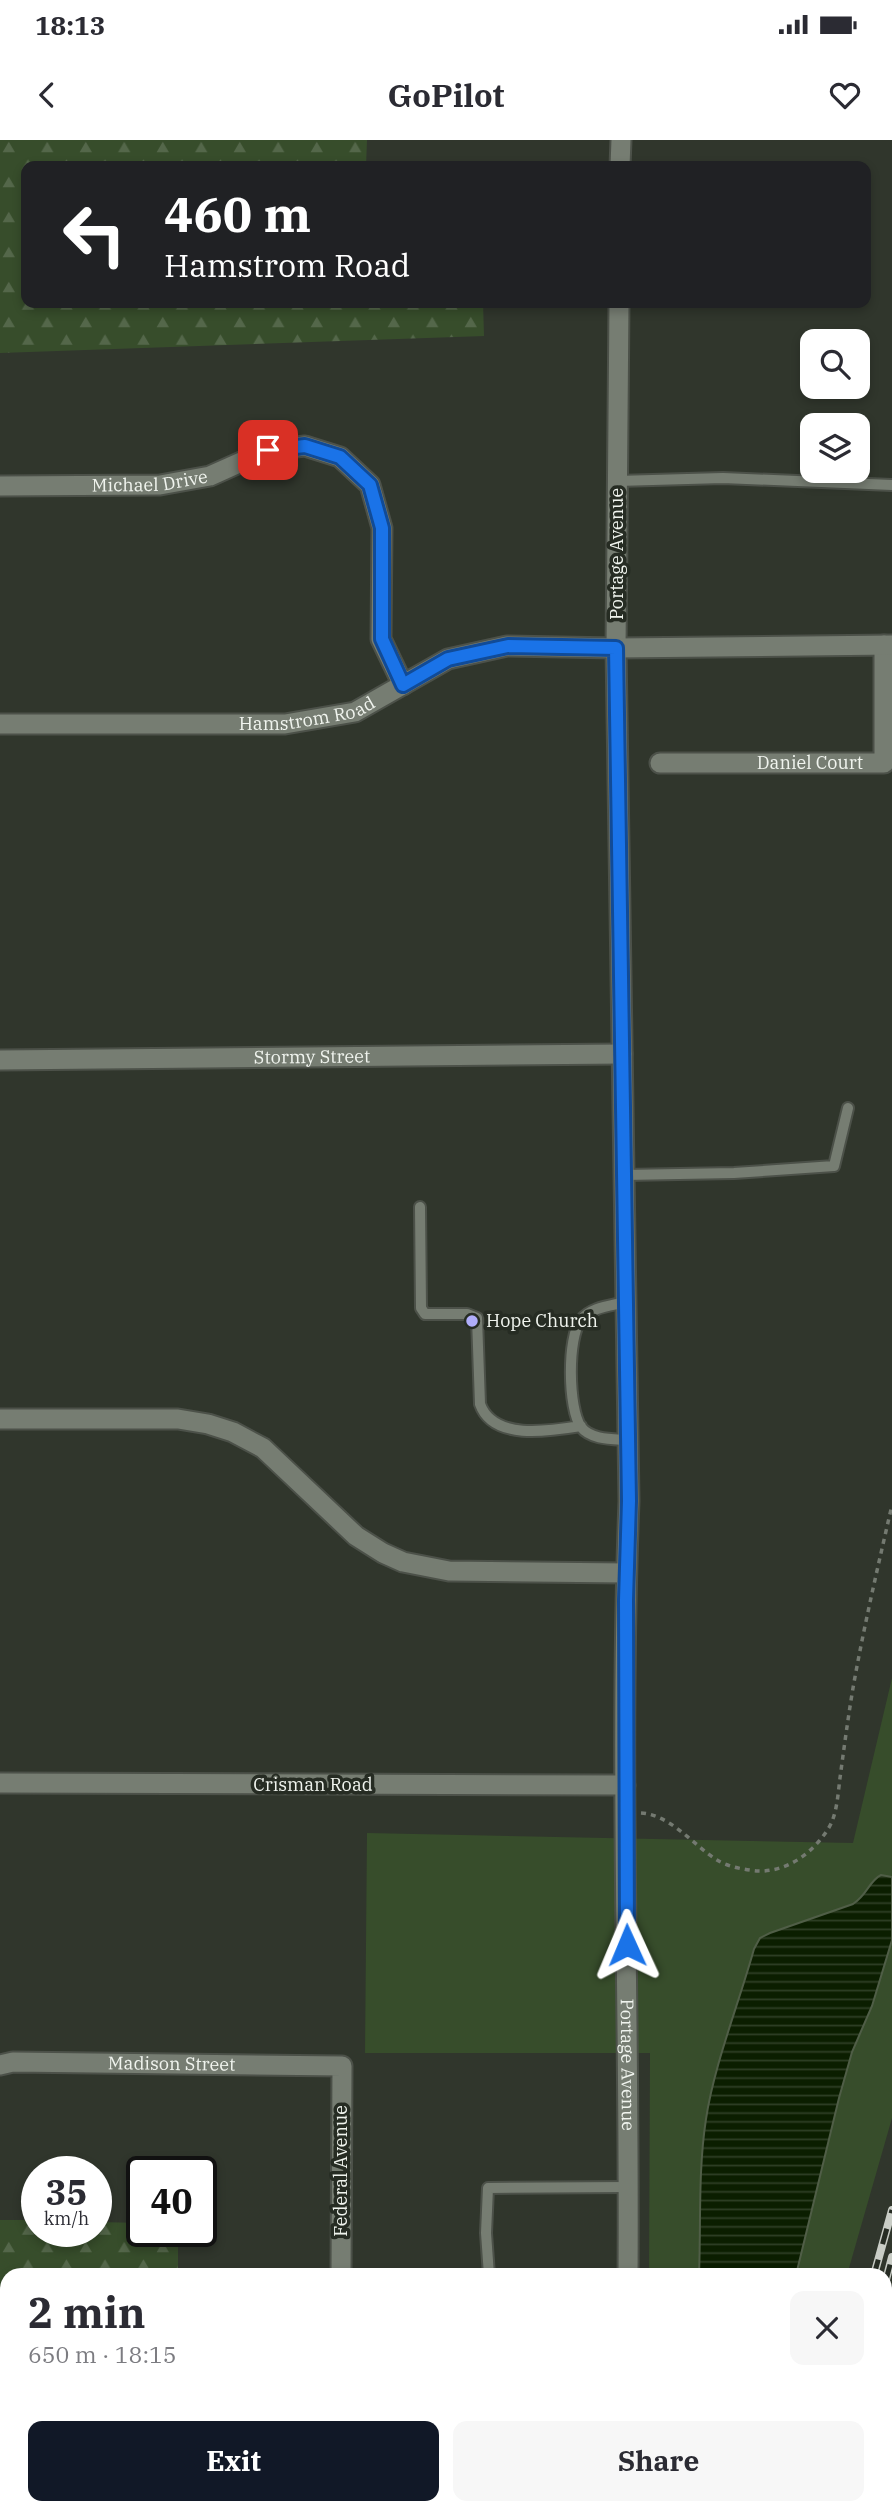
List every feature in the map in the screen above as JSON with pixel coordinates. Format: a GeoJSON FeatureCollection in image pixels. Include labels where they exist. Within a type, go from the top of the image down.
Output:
{"type":"FeatureCollection","features":[{"type":"Feature","properties":{"kind":"street"},"geometry":{"type":"LineString","coordinates":[[620,161],[621,140]]}},
{"type":"Feature","properties":{"kind":"street","name":"Portage Avenue"},"geometry":{"type":"LineString","coordinates":[[619,308],[616,648],[629,1501],[625,1785],[628,2268]]}},
{"type":"Feature","properties":{"kind":"street","name":"Michael Drive"},"geometry":{"type":"LineString","coordinates":[[0,486],[160,485],[210,476],[268,450],[305,446],[340,457],[370,485],[382,528],[382,639],[403,685]]}},
{"type":"Feature","properties":{"kind":"street","name":"Hamstrom Road"},"geometry":{"type":"LineString","coordinates":[[0,724],[285,724],[355,712],[448,659],[508,646],[616,648],[888,645]]}},
{"type":"Feature","properties":{"kind":"street","name":"Daniel Court"},"geometry":{"type":"LineString","coordinates":[[660,763],[884,763],[888,645]]}},
{"type":"Feature","properties":{"kind":"street","name":"Stormy Street"},"geometry":{"type":"LineString","coordinates":[[0,1060],[622,1054]]}},
{"type":"Feature","properties":{"kind":"street"},"geometry":{"type":"LineString","coordinates":[[0,1419],[162,1419],[208,1424],[233,1432],[263,1448],[356,1536],[403,1562],[449,1571],[626,1573]]}},
{"type":"Feature","properties":{"kind":"street","name":"Crisman Road"},"geometry":{"type":"LineString","coordinates":[[0,1783],[625,1785]]}},
{"type":"Feature","properties":{"kind":"street","name":"Madison Street"},"geometry":{"type":"LineString","coordinates":[[0,2065],[13,2062],[342,2066]]}},
{"type":"Feature","properties":{"kind":"street","name":"Federal Avenue"},"geometry":{"type":"LineString","coordinates":[[341,2268],[342,2066]]}},
{"type":"Feature","properties":{"kind":"lane"},"geometry":{"type":"LineString","coordinates":[[617,481],[723,478],[892,485]]}},
{"type":"Feature","properties":{"kind":"lane"},"geometry":{"type":"LineString","coordinates":[[624,1175],[734,1173],[834,1166],[848,1108]]}},
{"type":"Feature","properties":{"kind":"lane"},"geometry":{"type":"LineString","coordinates":[[419,1206],[421,1308],[425,1314],[467,1314],[477,1318],[480,1404],[484,1416],[499,1426],[541,1433],[581,1426]]}},
{"type":"Feature","properties":{"kind":"lane"},"geometry":{"type":"LineString","coordinates":[[625,1302],[591,1310],[580,1321],[574,1333],[572,1405],[581,1426],[591,1435],[628,1440]]}},
{"type":"Feature","properties":{"kind":"lane"},"geometry":{"type":"LineString","coordinates":[[488,2268],[486,2233],[488,2189],[629,2187]]}},
{"type":"Feature","properties":{"kind":"path"},"geometry":{"type":"LineString","coordinates":[[625,1811],[649,1813],[669,1823],[720,1862],[757,1871],[776,1871],[795,1862],[830,1828],[837,1801],[853,1687],[892,1505]]}},
{"type":"Feature","properties":{"kind":"green space"},"geometry":{"type":"Polygon","coordinates":[[[0,140],[367,140],[366,161],[21,161],[21,308],[483,308],[484,336],[0,353],[0,140]]]}},
{"type":"Feature","properties":{"kind":"green space"},"geometry":{"type":"Polygon","coordinates":[[[892,1678],[892,1877],[881,1875],[864,1896],[853,1904],[760,1938],[754,1949],[713,2086],[702,2154],[699,2268],[649,2268],[650,2053],[365,2053],[367,1833],[853,1843],[892,1678]]]}},
{"type":"Feature","properties":{"kind":"green space"},"geometry":{"type":"Polygon","coordinates":[[[892,1940],[892,2118],[849,2268],[798,2268],[852,2052],[872,2006],[892,1940]]]}},
{"type":"Feature","properties":{"kind":"green space"},"geometry":{"type":"Polygon","coordinates":[[[0,2220],[21,2220],[21,2247],[112,2247],[112,2222],[126,2223],[126,2247],[178,2247],[178,2268],[0,2268],[0,2220]]]}},
{"type":"Feature","properties":{"kind":"shaded area"},"geometry":{"type":"Polygon","coordinates":[[[881,1875],[892,1877],[892,1940],[872,2006],[852,2052],[798,2268],[699,2268],[701,2178],[706,2119],[721,2056],[754,1949],[760,1938],[770,1933],[853,1904],[881,1875]]]}},
{"type":"Feature","properties":{"kind":"railway"},"geometry":{"type":"LineString","coordinates":[[876,2268],[892,2210]]}},
{"type":"Feature","properties":{"kind":"railway"},"geometry":{"type":"LineString","coordinates":[[889,2268],[892,2257]]}},
{"type":"Feature","properties":{"kind":"place","name":"Hope Church"},"geometry":{"type":"Point","coordinates":[472,1321]}},
{"type":"Feature","properties":{"kind":"route"},"geometry":{"type":"LineString","coordinates":[[268,450],[305,446],[340,457],[370,485],[382,528],[382,639],[403,685],[448,659],[508,646],[616,648],[629,1501],[625,1785],[627,1945]]}}]}
